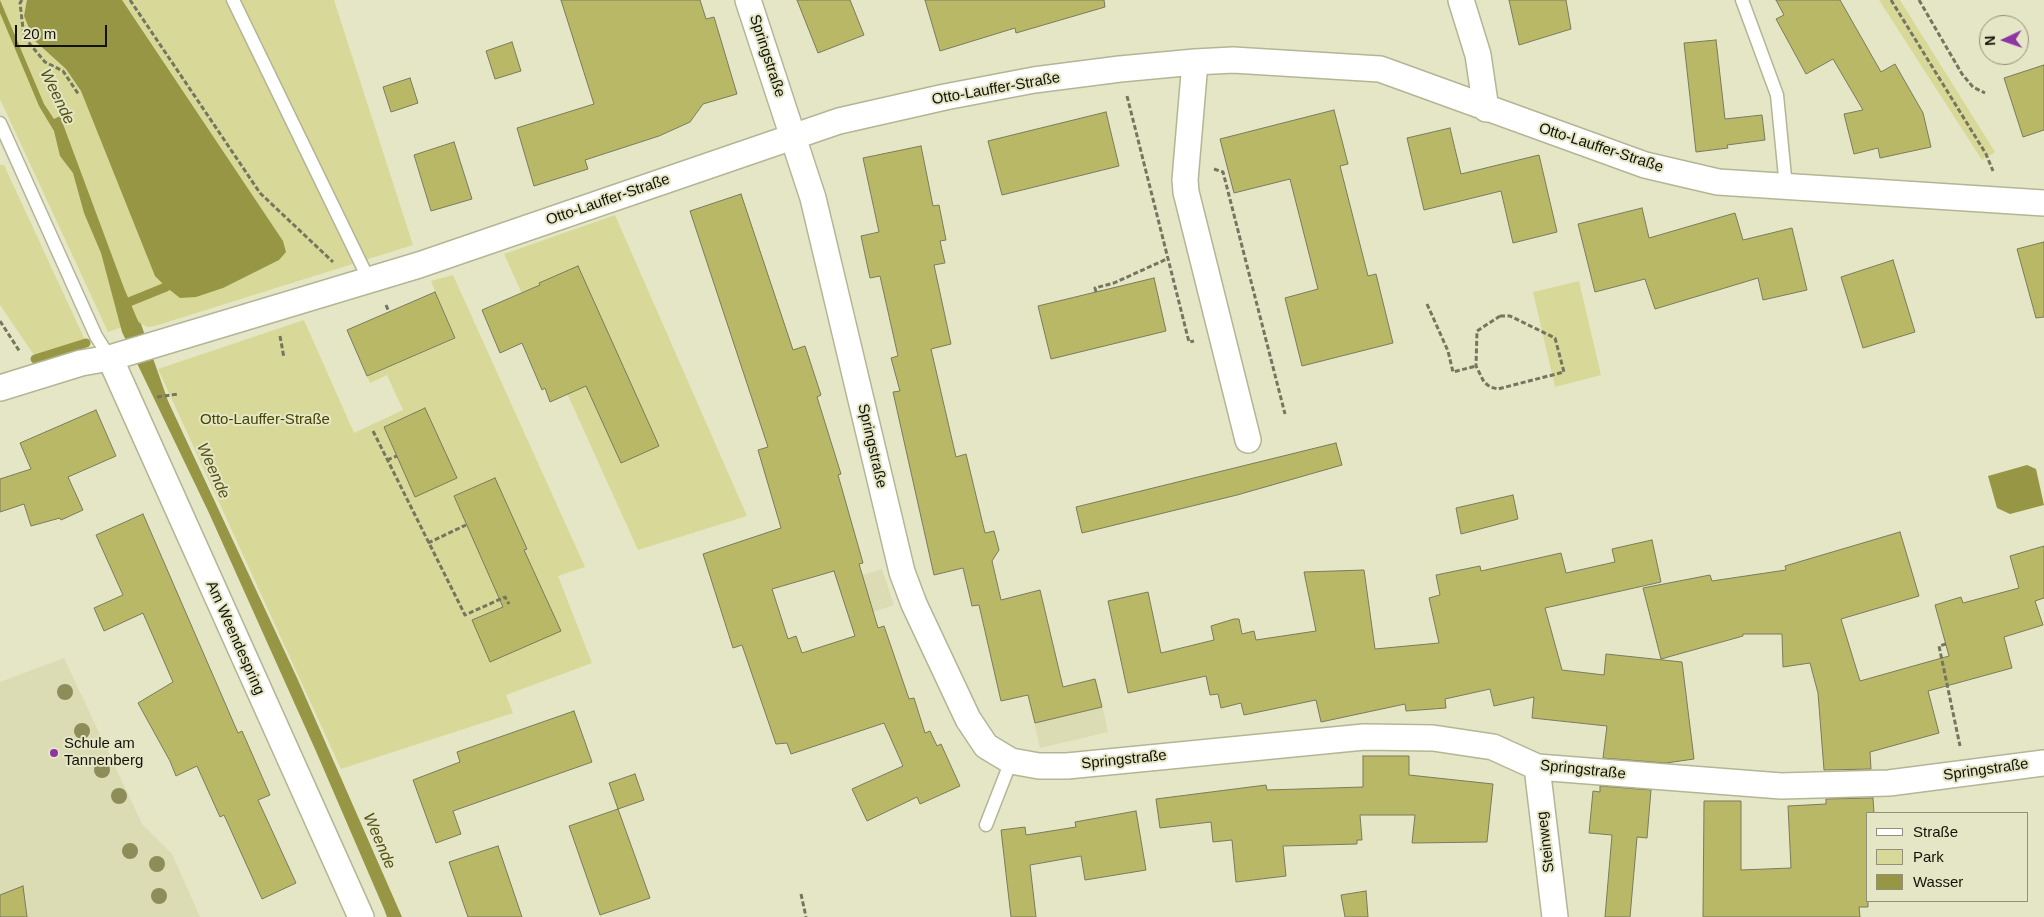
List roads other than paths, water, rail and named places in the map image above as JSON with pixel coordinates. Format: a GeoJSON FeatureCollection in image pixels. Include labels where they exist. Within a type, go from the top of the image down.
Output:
{"type":"FeatureCollection","features":[{"type":"Feature","properties":{"kind":"street","name":"Springstraße"},"geometry":{"type":"LineString","coordinates":[[748,0],[813,198],[902,572],[914,604],[968,718],[986,746],[1011,761],[1039,766],[1067,766],[1364,737],[1433,738],[1493,747],[1537,767],[1782,786],[1889,783],[2044,762]]}},
{"type":"Feature","properties":{"kind":"street"},"geometry":{"type":"LineString","coordinates":[[1461,0],[1478,55],[1486,109]]}},
{"type":"Feature","properties":{"kind":"street","name":"Otto-Lauffer-Straße"},"geometry":{"type":"LineString","coordinates":[[0,388],[81,363],[115,357],[364,282],[839,121],[1034,80],[1195,62],[1233,60],[1380,69],[1486,109],[1645,165],[1718,182],[2044,203]]}},
{"type":"Feature","properties":{"kind":"street"},"geometry":{"type":"LineString","coordinates":[[1195,62],[1186,192],[1248,440]]}},
{"type":"Feature","properties":{"kind":"street","name":"Am Weendespring"},"geometry":{"type":"LineString","coordinates":[[115,357],[362,917]]}},
{"type":"Feature","properties":{"kind":"street","name":"Steinweg"},"geometry":{"type":"LineString","coordinates":[[1537,767],[1555,917]]}},
{"type":"Feature","properties":{"kind":"lane"},"geometry":{"type":"LineString","coordinates":[[233,0],[364,282]]}},
{"type":"Feature","properties":{"kind":"lane"},"geometry":{"type":"LineString","coordinates":[[1742,0],[1777,95],[1786,187]]}},
{"type":"Feature","properties":{"kind":"lane"},"geometry":{"type":"LineString","coordinates":[[0,122],[96,336],[115,357]]}},
{"type":"Feature","properties":{"kind":"lane"},"geometry":{"type":"LineString","coordinates":[[986,825],[1011,761]]}},
{"type":"Feature","properties":{"kind":"water"},"geometry":{"type":"Polygon","coordinates":[[[0,0],[44,104],[54,119],[60,116],[124,288],[141,324],[168,401],[298,680],[402,917],[387,917],[315,749],[209,513],[122,332],[101,253],[84,213],[73,173],[60,156],[54,131],[39,106],[0,13],[0,0]]]}},
{"type":"Feature","properties":{"kind":"water"},"geometry":{"type":"Polygon","coordinates":[[[27,0],[122,0],[283,241],[286,252],[279,260],[223,288],[196,297],[180,298],[155,276],[81,91],[66,69],[34,40],[24,16],[27,0]]]}},
{"type":"Feature","properties":{"kind":"water"},"geometry":{"type":"Polygon","coordinates":[[[2027,465],[2036,469],[2044,505],[2010,514],[1997,508],[1988,476],[2027,465]]]}},
{"type":"Feature","properties":{"kind":"waterway"},"geometry":{"type":"LineString","coordinates":[[124,304],[166,287],[173,280]]}},
{"type":"Feature","properties":{"kind":"waterway"},"geometry":{"type":"LineString","coordinates":[[35,359],[86,343]]}},
{"type":"Feature","properties":{"kind":"place","name":"Schule am Tannenberg"},"geometry":{"type":"Point","coordinates":[54,753]}},
{"type":"Feature","properties":{"kind":"water label","name":"Weende"},"geometry":{"type":"Point","coordinates":[57,97]}},
{"type":"Feature","properties":{"kind":"water label","name":"Weende"},"geometry":{"type":"Point","coordinates":[213,471]}},
{"type":"Feature","properties":{"kind":"water label","name":"Weende"},"geometry":{"type":"Point","coordinates":[379,841]}}]}
